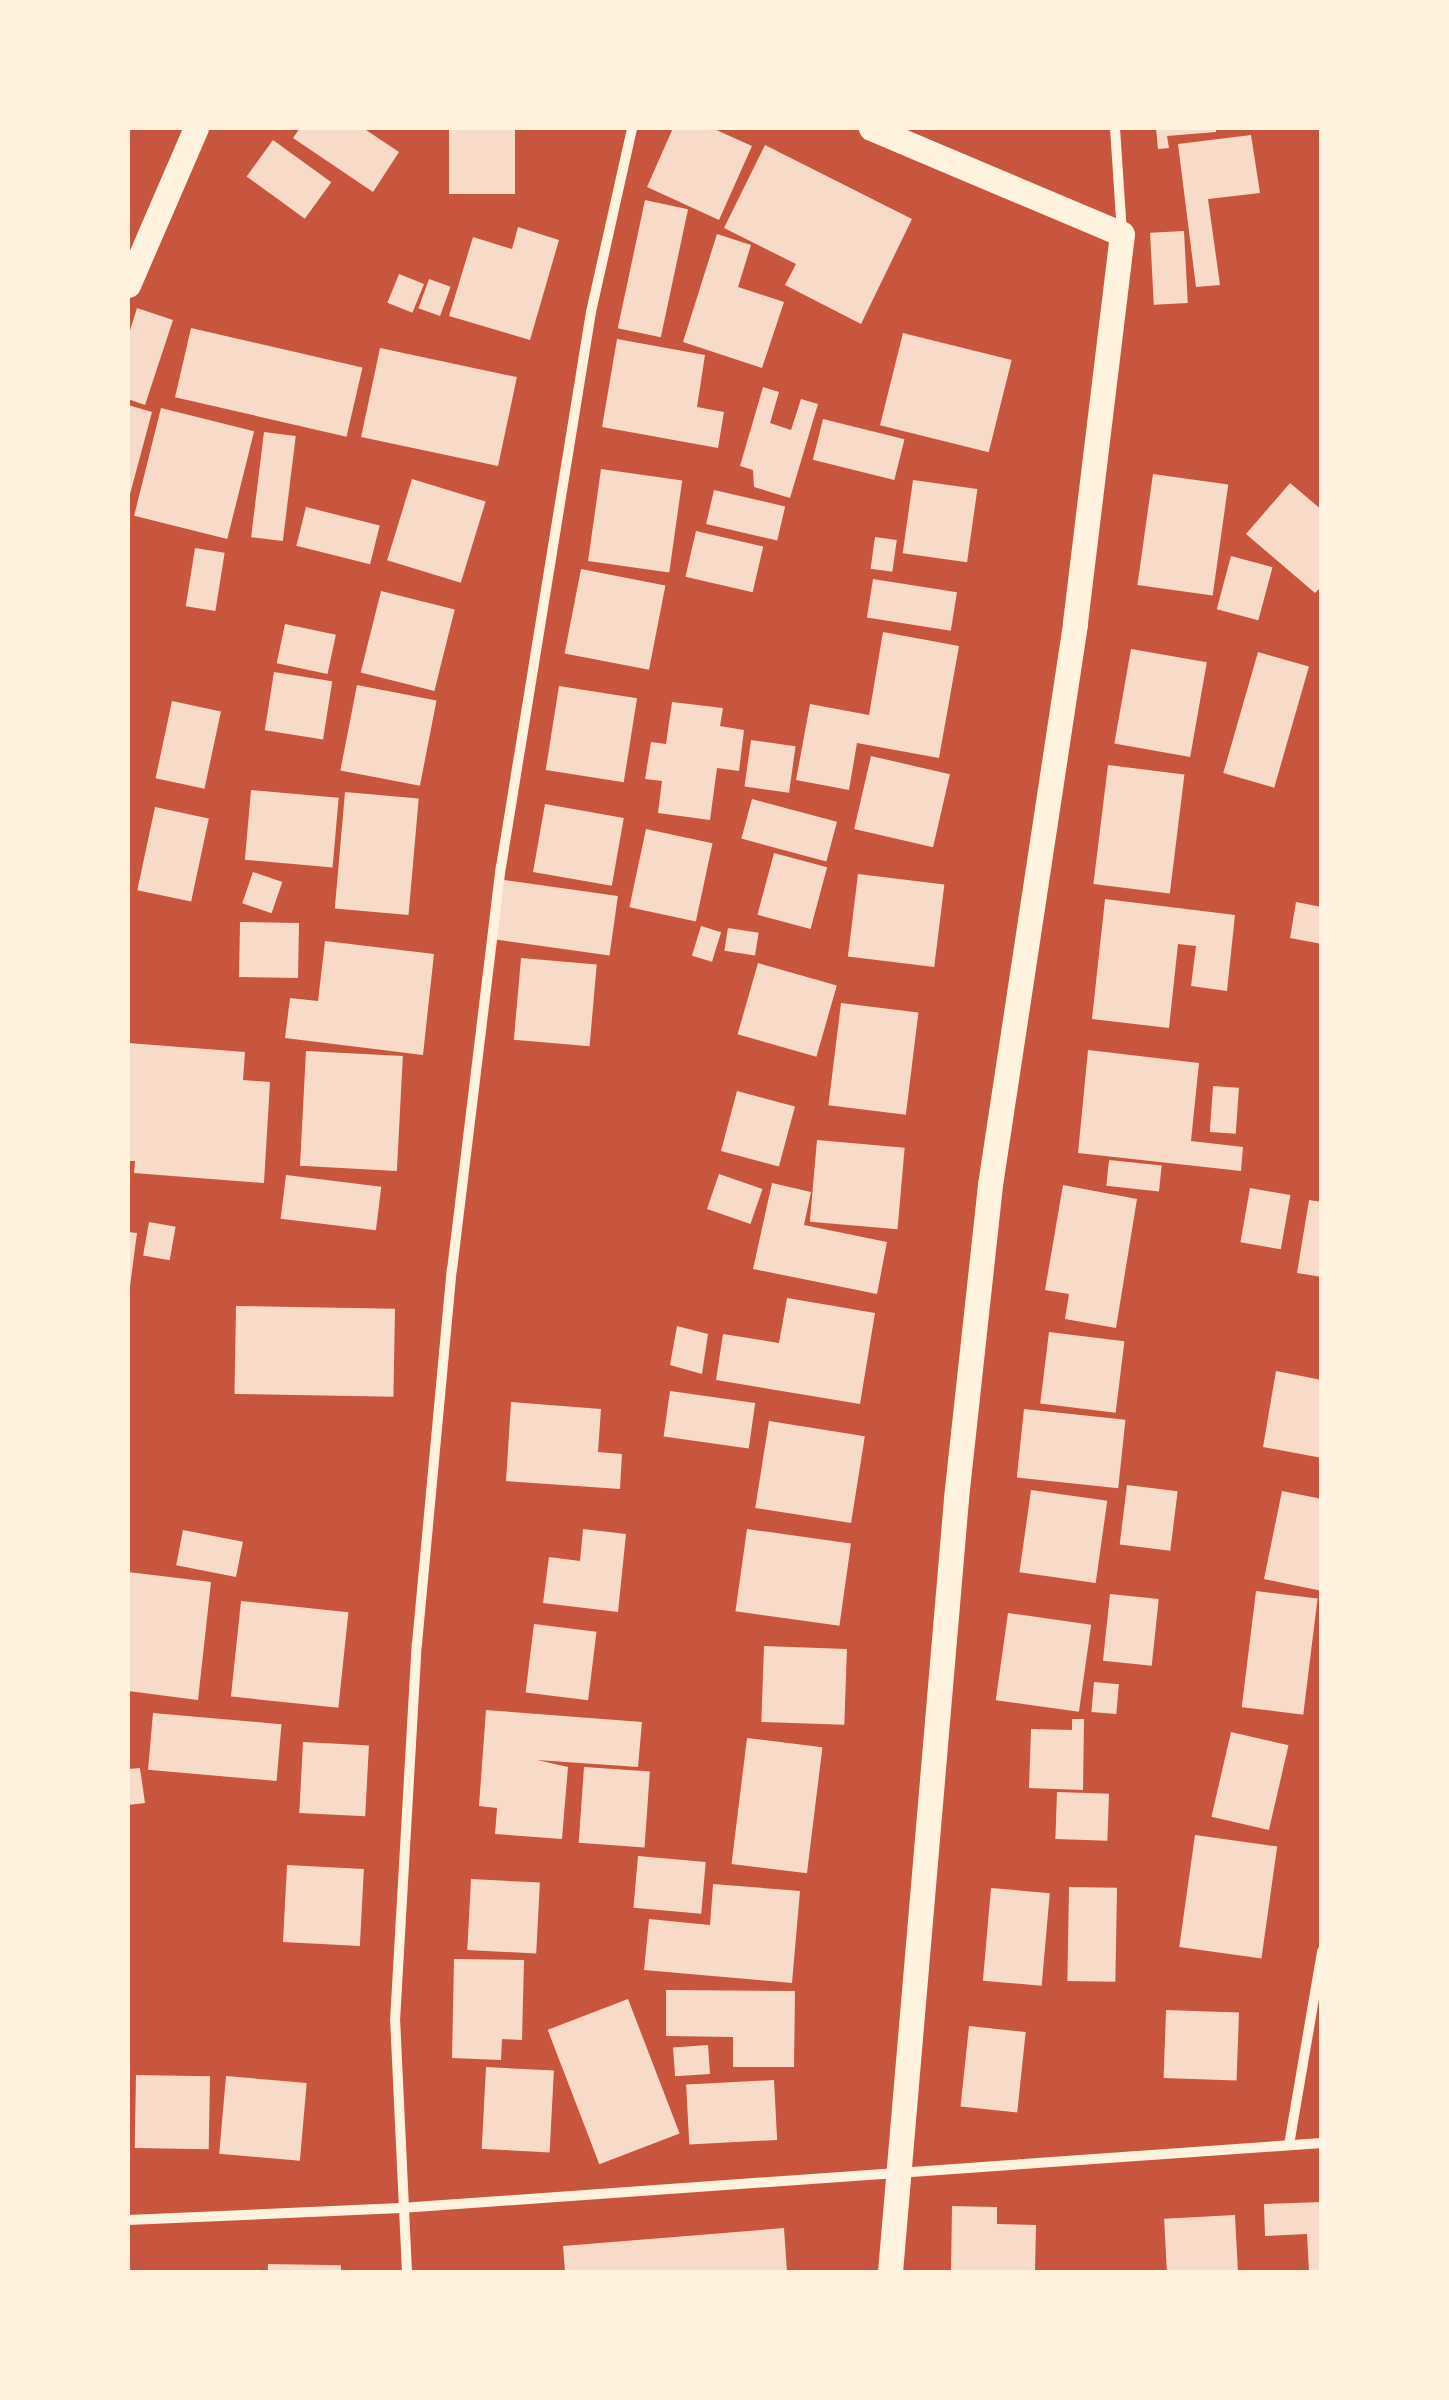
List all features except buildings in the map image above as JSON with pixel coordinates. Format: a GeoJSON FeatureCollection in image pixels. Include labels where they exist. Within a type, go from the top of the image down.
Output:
{"type":"FeatureCollection","features":[{"type":"Feature","properties":{"kind":"main road"},"geometry":{"type":"LineString","coordinates":[[128,285],[196,128]]}},
{"type":"Feature","properties":{"kind":"main road"},"geometry":{"type":"LineString","coordinates":[[871,128],[1122,234],[1075,624],[990,1186],[890,2272]]}},
{"type":"Feature","properties":{"kind":"street"},"geometry":{"type":"LineString","coordinates":[[407,2272],[401,2208],[396,2001],[417,1644],[452,1270],[504,848],[591,312],[632,128]]}},
{"type":"Feature","properties":{"kind":"street"},"geometry":{"type":"LineString","coordinates":[[1115,128],[1122,234]]}},
{"type":"Feature","properties":{"kind":"street"},"geometry":{"type":"LineString","coordinates":[[1289,2145],[1322,1951]]}},
{"type":"Feature","properties":{"kind":"street"},"geometry":{"type":"LineString","coordinates":[[128,2220],[401,2208],[897,2169],[1322,2143]]}}]}
